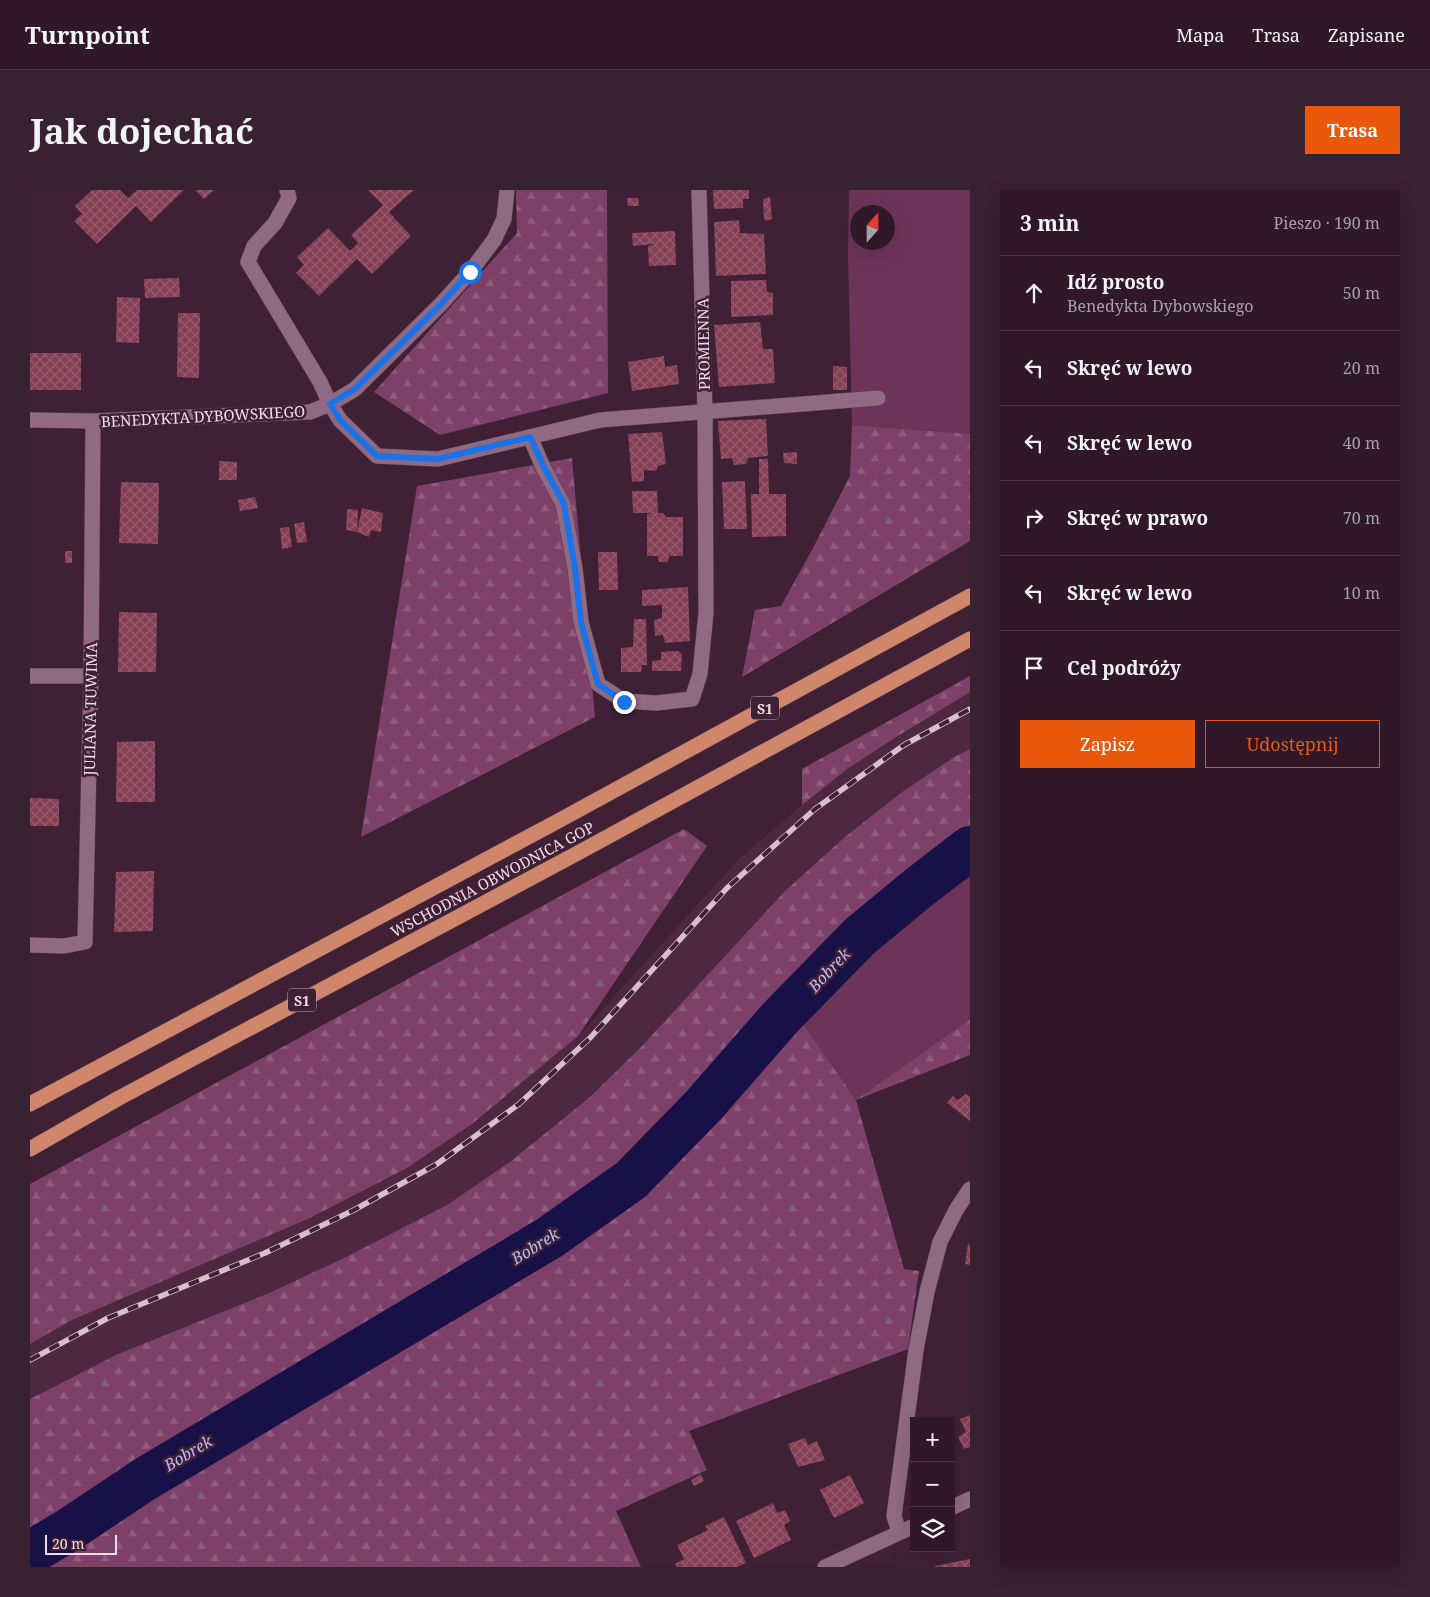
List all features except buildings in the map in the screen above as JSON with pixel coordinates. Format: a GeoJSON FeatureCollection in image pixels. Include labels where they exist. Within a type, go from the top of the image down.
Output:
{"type":"FeatureCollection","features":[{"type":"Feature","properties":{"kind":"highway","name":"WSCHODNIA OBWODNICA GOP"},"geometry":{"type":"LineString","coordinates":[[30,1104],[560,820],[970,596]]}},
{"type":"Feature","properties":{"kind":"highway","name":"WSCHODNIA OBWODNICA GOP"},"geometry":{"type":"LineString","coordinates":[[30,1149],[119,1098],[576,854],[970,639]]}},
{"type":"Feature","properties":{"kind":"street"},"geometry":{"type":"LineString","coordinates":[[287,190],[289,198],[275,223],[254,246],[248,262],[320,382],[340,420],[377,456],[438,459],[600,420],[878,398]]}},
{"type":"Feature","properties":{"kind":"street","name":"BENEDYKTA DYBOWSKIEGO"},"geometry":{"type":"LineString","coordinates":[[30,420],[93,421],[310,412],[330,404],[355,389],[441,304],[470,272],[494,240],[504,219],[507,190]]}},
{"type":"Feature","properties":{"kind":"street","name":"PROMIENNA"},"geometry":{"type":"LineString","coordinates":[[530,437],[564,504],[575,568],[581,622],[598,684],[624,702],[656,703],[692,699],[700,674],[706,612],[705,412],[699,190]]}},
{"type":"Feature","properties":{"kind":"street","name":"JULIANA TUWIMA"},"geometry":{"type":"LineString","coordinates":[[30,945],[64,946],[85,942],[91,676],[93,421]]}},
{"type":"Feature","properties":{"kind":"street"},"geometry":{"type":"LineString","coordinates":[[30,676],[91,676]]}},
{"type":"Feature","properties":{"kind":"street"},"geometry":{"type":"LineString","coordinates":[[900,1532],[894,1516],[916,1350],[927,1292],[940,1242],[956,1210],[970,1189]]}},
{"type":"Feature","properties":{"kind":"street"},"geometry":{"type":"LineString","coordinates":[[953,1507],[970,1499]]}},
{"type":"Feature","properties":{"kind":"street"},"geometry":{"type":"LineString","coordinates":[[825,1567],[910,1528]]}},
{"type":"Feature","properties":{"kind":"shaded area"},"geometry":{"type":"Polygon","coordinates":[[[849,190],[970,190],[970,434],[852,425],[848,256],[849,190]]]}},
{"type":"Feature","properties":{"kind":"shaded area"},"geometry":{"type":"Polygon","coordinates":[[[970,692],[970,749],[954,757],[902,792],[590,1097],[511,1161],[447,1205],[344,1258],[267,1294],[118,1354],[30,1399],[30,1344],[72,1320],[308,1219],[407,1168],[472,1124],[578,1036],[739,859],[846,770],[931,714],[970,692]]]}},
{"type":"Feature","properties":{"kind":"shaded area"},"geometry":{"type":"Polygon","coordinates":[[[970,877],[970,1019],[856,1100],[803,1023],[871,950],[923,909],[970,877]]]}},
{"type":"Feature","properties":{"kind":"green space"},"geometry":{"type":"Polygon","coordinates":[[[516,190],[607,190],[608,393],[440,435],[374,392],[517,233],[516,190]]]}},
{"type":"Feature","properties":{"kind":"green space"},"geometry":{"type":"Polygon","coordinates":[[[852,425],[970,434],[970,541],[742,677],[755,610],[781,606],[850,476],[852,425]]]}},
{"type":"Feature","properties":{"kind":"green space"},"geometry":{"type":"Polygon","coordinates":[[[572,458],[595,717],[361,837],[417,486],[572,458]]]}},
{"type":"Feature","properties":{"kind":"green space"},"geometry":{"type":"Polygon","coordinates":[[[970,676],[970,692],[846,770],[802,805],[802,769],[970,676]]]}},
{"type":"Feature","properties":{"kind":"green space"},"geometry":{"type":"Polygon","coordinates":[[[970,749],[970,828],[864,905],[782,993],[856,1100],[904,1269],[919,1271],[908,1349],[689,1431],[707,1470],[616,1511],[641,1567],[30,1567],[30,1399],[118,1354],[267,1294],[344,1258],[447,1205],[511,1161],[590,1097],[643,1045],[784,892],[845,837],[902,792],[954,757],[970,749]]]}},
{"type":"Feature","properties":{"kind":"green space"},"geometry":{"type":"Polygon","coordinates":[[[684,829],[707,846],[578,1036],[472,1124],[407,1168],[308,1219],[72,1320],[30,1344],[30,1184],[684,829]]]}},
{"type":"Feature","properties":{"kind":"green space"},"geometry":{"type":"Polygon","coordinates":[[[970,1019],[970,1055],[856,1100],[970,1019]]]}},
{"type":"Feature","properties":{"kind":"waterway","name":"Bobrek"},"geometry":{"type":"LineString","coordinates":[[30,1553],[67,1531],[145,1479],[549,1238],[631,1180],[704,1105],[780,1018],[859,937],[970,848]]}},
{"type":"Feature","properties":{"kind":"railway"},"geometry":{"type":"LineString","coordinates":[[30,1360],[108,1318],[265,1253],[354,1210],[437,1164],[519,1104],[590,1038],[727,888],[815,809],[904,745],[970,709]]}},
{"type":"Feature","properties":{"kind":"route"},"geometry":{"type":"LineString","coordinates":[[470,272],[441,304],[355,389],[330,404],[340,420],[377,456],[438,459],[530,437],[564,504],[575,568],[581,622],[598,684],[624,702]]}}]}
